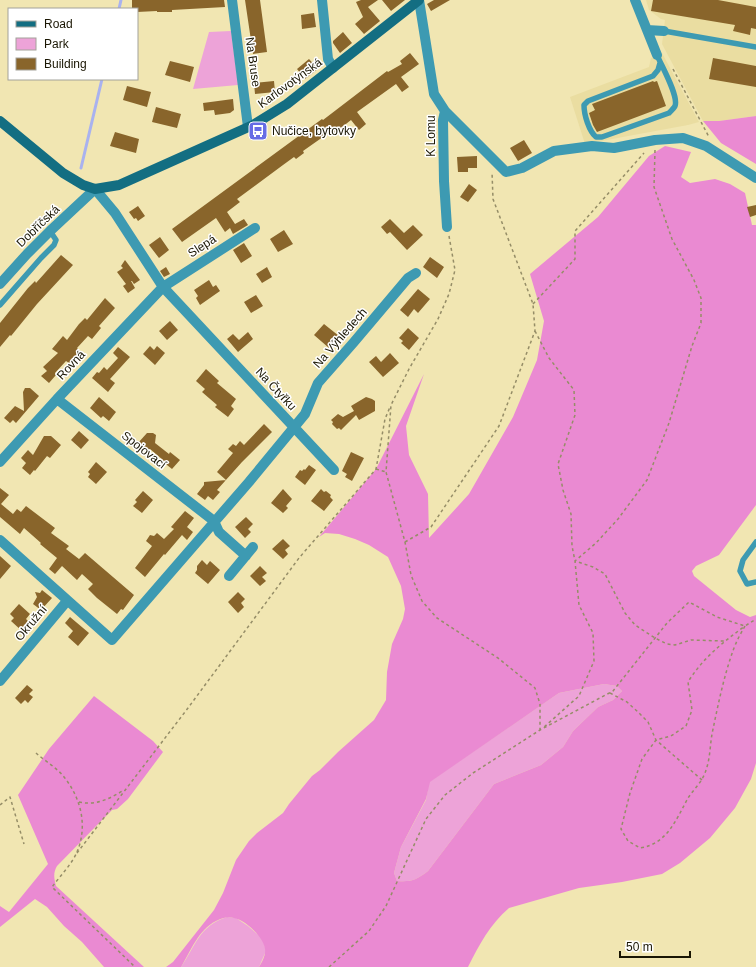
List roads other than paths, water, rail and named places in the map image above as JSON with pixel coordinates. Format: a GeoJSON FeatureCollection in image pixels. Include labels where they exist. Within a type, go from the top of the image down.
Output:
{"type":"FeatureCollection","features":[{"type":"Feature","properties":{"kind":"main road","name":"Karlovotýnská"},"geometry":{"type":"LineString","coordinates":[[95,189],[120,185],[248,127],[287,104],[419,0]]}},
{"type":"Feature","properties":{"kind":"main road"},"geometry":{"type":"LineString","coordinates":[[0,121],[64,173],[83,185],[95,189]]}},
{"type":"Feature","properties":{"kind":"street","name":"Na Bruse"},"geometry":{"type":"LineString","coordinates":[[232,0],[248,127]]}},
{"type":"Feature","properties":{"kind":"street"},"geometry":{"type":"LineString","coordinates":[[322,0],[328,58],[333,68]]}},
{"type":"Feature","properties":{"kind":"street","name":"K Lomu"},"geometry":{"type":"LineString","coordinates":[[419,0],[434,94],[445,111],[443,120],[444,181],[447,227]]}},
{"type":"Feature","properties":{"kind":"street"},"geometry":{"type":"LineString","coordinates":[[635,0],[658,59]]}},
{"type":"Feature","properties":{"kind":"street"},"geometry":{"type":"LineString","coordinates":[[647,30],[664,31]]}},
{"type":"Feature","properties":{"kind":"street"},"geometry":{"type":"LineString","coordinates":[[445,111],[506,172],[522,168],[554,151],[592,146],[614,148],[655,140],[683,138],[706,146],[754,177]]}},
{"type":"Feature","properties":{"kind":"street","name":"Dobříčská"},"geometry":{"type":"LineString","coordinates":[[0,284],[50,231],[95,189]]}},
{"type":"Feature","properties":{"kind":"street","name":"Na Čtyřku"},"geometry":{"type":"LineString","coordinates":[[67,601],[112,640],[294,427],[163,287],[115,213],[95,189]]}},
{"type":"Feature","properties":{"kind":"street","name":"Slepá"},"geometry":{"type":"LineString","coordinates":[[163,287],[255,228]]}},
{"type":"Feature","properties":{"kind":"street","name":"Na Výhledech"},"geometry":{"type":"LineString","coordinates":[[294,427],[305,414],[318,383],[408,278],[416,273]]}},
{"type":"Feature","properties":{"kind":"street","name":"Rovná"},"geometry":{"type":"LineString","coordinates":[[0,462],[57,399],[163,287]]}},
{"type":"Feature","properties":{"kind":"street","name":"Spojovací"},"geometry":{"type":"LineString","coordinates":[[57,399],[214,521],[219,532],[246,556]]}},
{"type":"Feature","properties":{"kind":"street"},"geometry":{"type":"LineString","coordinates":[[294,427],[334,470]]}},
{"type":"Feature","properties":{"kind":"street"},"geometry":{"type":"LineString","coordinates":[[0,540],[67,601]]}},
{"type":"Feature","properties":{"kind":"street"},"geometry":{"type":"LineString","coordinates":[[229,576],[254,547]]}},
{"type":"Feature","properties":{"kind":"street","name":"Okružní"},"geometry":{"type":"LineString","coordinates":[[0,681],[67,601]]}},
{"type":"Feature","properties":{"kind":"lane"},"geometry":{"type":"LineString","coordinates":[[664,31],[756,47]]}},
{"type":"Feature","properties":{"kind":"lane"},"geometry":{"type":"LineString","coordinates":[[658,59],[676,98],[675,106],[669,113],[602,137],[596,137],[592,134],[584,111],[584,105],[588,101],[653,76],[658,70],[658,59]]}},
{"type":"Feature","properties":{"kind":"lane"},"geometry":{"type":"LineString","coordinates":[[0,305],[41,258],[54,246],[56,240],[50,231]]}},
{"type":"Feature","properties":{"kind":"lane"},"geometry":{"type":"LineString","coordinates":[[756,542],[744,560],[740,571],[747,584],[756,582]]}},
{"type":"Feature","properties":{"kind":"waterway"},"geometry":{"type":"LineString","coordinates":[[119,8],[121,0]]}},
{"type":"Feature","properties":{"kind":"waterway"},"geometry":{"type":"LineString","coordinates":[[81,168],[102,80]]}},
{"type":"Feature","properties":{"kind":"place","name":"Nučice, bytovky"},"geometry":{"type":"Point","coordinates":[258,131]}}]}
